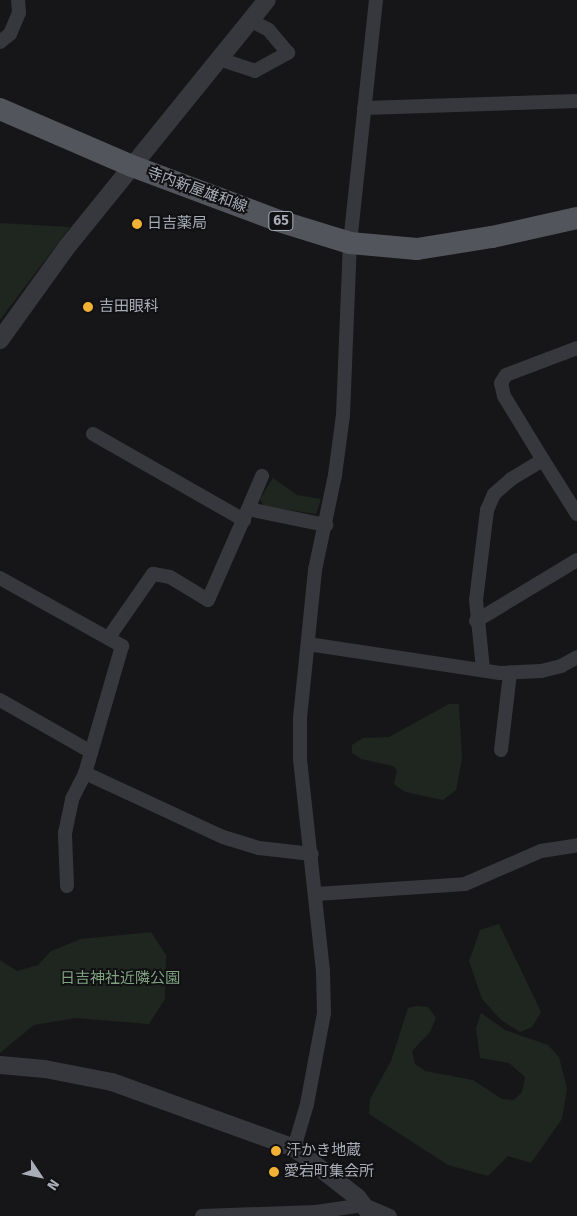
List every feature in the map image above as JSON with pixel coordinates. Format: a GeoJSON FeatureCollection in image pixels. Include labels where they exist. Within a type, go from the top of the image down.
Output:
{"type":"FeatureCollection","features":[{"type":"Feature","properties":{"kind":"main road","name":"寺内新屋雄和線"},"geometry":{"type":"LineString","coordinates":[[0,109],[132,166],[279,221],[350,243],[417,249],[492,237],[577,218]]}},
{"type":"Feature","properties":{"kind":"street"},"geometry":{"type":"LineString","coordinates":[[0,42],[13,27],[19,12],[18,0]]}},
{"type":"Feature","properties":{"kind":"street"},"geometry":{"type":"LineString","coordinates":[[0,340],[66,248],[267,0]]}},
{"type":"Feature","properties":{"kind":"street"},"geometry":{"type":"LineString","coordinates":[[294,1148],[309,1096],[324,1013],[316,894],[300,758],[300,718],[315,570],[326,525],[343,415],[350,243],[376,0]]}},
{"type":"Feature","properties":{"kind":"street"},"geometry":{"type":"LineString","coordinates":[[219,59],[254,71],[288,53],[269,30],[249,20]]}},
{"type":"Feature","properties":{"kind":"street"},"geometry":{"type":"LineString","coordinates":[[364,108],[577,101]]}},
{"type":"Feature","properties":{"kind":"street"},"geometry":{"type":"LineString","coordinates":[[577,348],[506,375],[501,383],[504,396],[577,514]]}},
{"type":"Feature","properties":{"kind":"street"},"geometry":{"type":"LineString","coordinates":[[93,434],[246,514],[326,525]]}},
{"type":"Feature","properties":{"kind":"street"},"geometry":{"type":"LineString","coordinates":[[482,669],[476,620],[484,528],[491,502],[494,494],[511,479],[543,460]]}},
{"type":"Feature","properties":{"kind":"street"},"geometry":{"type":"LineString","coordinates":[[109,637],[153,574],[170,577],[208,600],[262,476]]}},
{"type":"Feature","properties":{"kind":"street"},"geometry":{"type":"LineString","coordinates":[[476,620],[577,560]]}},
{"type":"Feature","properties":{"kind":"street"},"geometry":{"type":"LineString","coordinates":[[0,578],[74,621],[109,637],[122,646],[85,773],[72,799],[65,833],[67,886]]}},
{"type":"Feature","properties":{"kind":"street"},"geometry":{"type":"LineString","coordinates":[[308,644],[510,673],[561,666],[577,657]]}},
{"type":"Feature","properties":{"kind":"street"},"geometry":{"type":"LineString","coordinates":[[501,750],[510,673]]}},
{"type":"Feature","properties":{"kind":"street"},"geometry":{"type":"LineString","coordinates":[[0,700],[91,752]]}},
{"type":"Feature","properties":{"kind":"street"},"geometry":{"type":"LineString","coordinates":[[85,773],[223,837],[259,848],[312,854]]}},
{"type":"Feature","properties":{"kind":"street"},"geometry":{"type":"LineString","coordinates":[[316,894],[465,884],[541,850],[577,845]]}},
{"type":"Feature","properties":{"kind":"street"},"geometry":{"type":"LineString","coordinates":[[0,1065],[45,1069],[112,1082],[294,1148],[329,1173],[368,1210]]}},
{"type":"Feature","properties":{"kind":"street"},"geometry":{"type":"LineString","coordinates":[[202,1216],[368,1210],[390,1216]]}},
{"type":"Feature","properties":{"kind":"green space"},"geometry":{"type":"Polygon","coordinates":[[[0,223],[70,227],[0,320],[0,223]]]}},
{"type":"Feature","properties":{"kind":"green space"},"geometry":{"type":"Polygon","coordinates":[[[273,478],[297,495],[321,499],[316,514],[264,506],[260,499],[273,478]]]}},
{"type":"Feature","properties":{"kind":"green space"},"geometry":{"type":"Polygon","coordinates":[[[449,704],[459,704],[462,759],[456,790],[443,800],[405,792],[394,784],[397,770],[393,766],[361,759],[352,753],[352,745],[363,738],[389,737],[449,704]]]}},
{"type":"Feature","properties":{"kind":"green space"},"geometry":{"type":"Polygon","coordinates":[[[499,924],[541,1012],[532,1027],[520,1032],[501,1020],[482,999],[469,961],[480,930],[499,924]]]}},
{"type":"Feature","properties":{"kind":"green space","name":"日吉神社近隣公園"},"geometry":{"type":"Polygon","coordinates":[[[151,932],[166,955],[165,999],[149,1024],[76,1018],[34,1025],[0,1053],[0,960],[17,971],[38,965],[51,951],[81,939],[151,932]]]}},
{"type":"Feature","properties":{"kind":"green space"},"geometry":{"type":"Polygon","coordinates":[[[417,1006],[428,1007],[436,1018],[430,1032],[412,1051],[415,1064],[425,1071],[473,1080],[502,1099],[514,1100],[522,1092],[525,1077],[509,1063],[480,1058],[476,1028],[481,1013],[505,1030],[548,1045],[559,1057],[567,1089],[562,1119],[531,1163],[508,1156],[488,1176],[448,1165],[369,1114],[370,1099],[391,1061],[408,1008],[417,1006]]]}},
{"type":"Feature","properties":{"kind":"place","name":"日吉薬局"},"geometry":{"type":"Point","coordinates":[137,224]}},
{"type":"Feature","properties":{"kind":"place","name":"吉田眼科"},"geometry":{"type":"Point","coordinates":[88,307]}},
{"type":"Feature","properties":{"kind":"place","name":"汗かき地蔵"},"geometry":{"type":"Point","coordinates":[276,1151]}},
{"type":"Feature","properties":{"kind":"place","name":"愛宕町集会所"},"geometry":{"type":"Point","coordinates":[274,1172]}}]}
